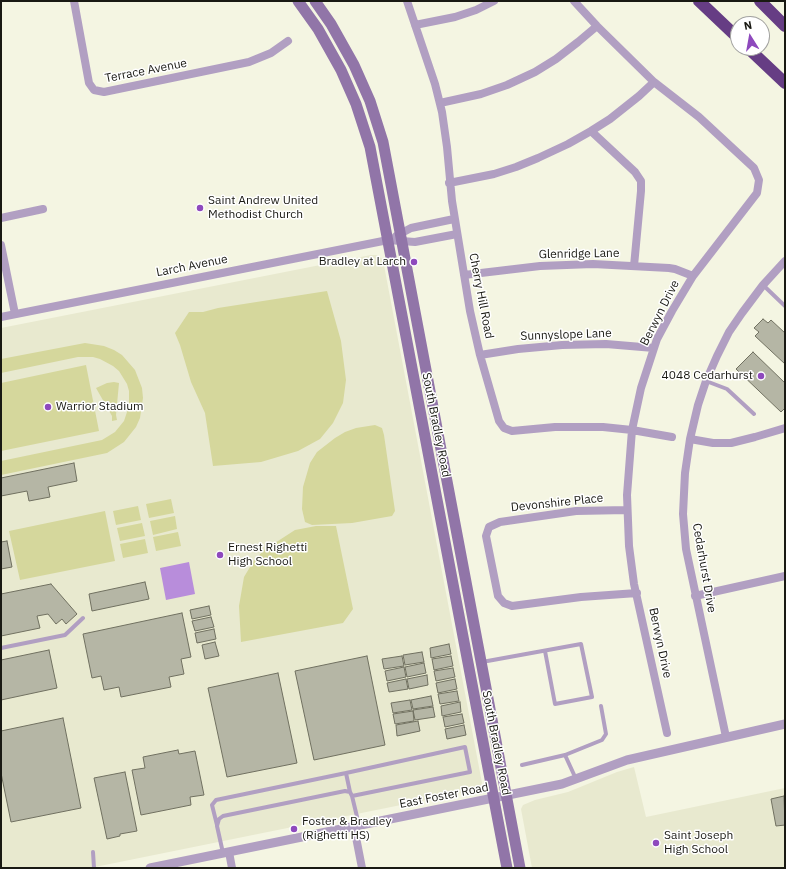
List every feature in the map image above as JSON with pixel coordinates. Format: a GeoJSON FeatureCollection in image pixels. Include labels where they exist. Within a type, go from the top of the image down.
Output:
{"type":"FeatureCollection","features":[{"type":"Feature","properties":{"kind":"highway"},"geometry":{"type":"LineString","coordinates":[[699,1],[730,30]]}},
{"type":"Feature","properties":{"kind":"highway"},"geometry":{"type":"LineString","coordinates":[[760,1],[785,26]]}},
{"type":"Feature","properties":{"kind":"highway"},"geometry":{"type":"LineString","coordinates":[[756,56],[785,83]]}},
{"type":"Feature","properties":{"kind":"main road","name":"South Bradley Road"},"geometry":{"type":"LineString","coordinates":[[298,1],[332,51],[356,104],[370,147],[507,868]]}},
{"type":"Feature","properties":{"kind":"main road","name":"South Bradley Road"},"geometry":{"type":"LineString","coordinates":[[315,1],[331,24],[363,84],[383,142],[520,868]]}},
{"type":"Feature","properties":{"kind":"street","name":"Terrace Avenue"},"geometry":{"type":"LineString","coordinates":[[74,1],[89,83],[94,90],[104,92],[249,62],[271,53],[288,42]]}},
{"type":"Feature","properties":{"kind":"street","name":"Cherry Hill Road"},"geometry":{"type":"LineString","coordinates":[[407,1],[440,103],[448,147],[454,219],[470,311],[480,355],[499,421],[504,428],[512,431],[555,427],[596,426],[672,437]]}},
{"type":"Feature","properties":{"kind":"street"},"geometry":{"type":"LineString","coordinates":[[415,25],[455,17],[476,10],[494,1]]}},
{"type":"Feature","properties":{"kind":"street","name":"Berwyn Drive"},"geometry":{"type":"LineString","coordinates":[[574,1],[597,26],[654,82],[699,117],[754,168],[759,180],[757,193],[693,276],[672,311],[654,348],[641,388],[632,430],[627,510],[629,546],[636,593],[667,733]]}},
{"type":"Feature","properties":{"kind":"street"},"geometry":{"type":"LineString","coordinates":[[440,103],[481,94],[507,85],[535,72],[561,55],[597,26]]}},
{"type":"Feature","properties":{"kind":"street"},"geometry":{"type":"LineString","coordinates":[[450,183],[494,174],[516,167],[591,132],[624,109],[654,82]]}},
{"type":"Feature","properties":{"kind":"street"},"geometry":{"type":"LineString","coordinates":[[591,132],[634,172],[641,181],[634,266]]}},
{"type":"Feature","properties":{"kind":"street"},"geometry":{"type":"LineString","coordinates":[[1,218],[43,209]]}},
{"type":"Feature","properties":{"kind":"street"},"geometry":{"type":"LineString","coordinates":[[401,237],[411,228],[454,219]]}},
{"type":"Feature","properties":{"kind":"street","name":"Larch Avenue"},"geometry":{"type":"LineString","coordinates":[[1,317],[401,237],[415,242],[457,234]]}},
{"type":"Feature","properties":{"kind":"street"},"geometry":{"type":"LineString","coordinates":[[1,245],[15,314]]}},
{"type":"Feature","properties":{"kind":"street","name":"Cedarhurst Drive"},"geometry":{"type":"LineString","coordinates":[[726,737],[686,549],[683,514],[685,473],[690,439],[698,405],[706,381],[730,332],[742,313],[763,285],[785,261]]}},
{"type":"Feature","properties":{"kind":"street","name":"Glenridge Lane"},"geometry":{"type":"LineString","coordinates":[[464,275],[511,269],[593,264],[675,269],[693,276]]}},
{"type":"Feature","properties":{"kind":"street","name":"Sunnyslope Lane"},"geometry":{"type":"LineString","coordinates":[[480,355],[518,349],[569,345],[606,344],[654,348]]}},
{"type":"Feature","properties":{"kind":"street"},"geometry":{"type":"LineString","coordinates":[[690,439],[712,443],[731,443],[785,428]]}},
{"type":"Feature","properties":{"kind":"street","name":"Devonshire Place"},"geometry":{"type":"LineString","coordinates":[[627,510],[576,511],[500,522],[490,527],[486,536],[498,596],[504,603],[512,606],[581,597],[636,593]]}},
{"type":"Feature","properties":{"kind":"street"},"geometry":{"type":"LineString","coordinates":[[695,596],[785,576]]}},
{"type":"Feature","properties":{"kind":"street","name":"East Foster Road"},"geometry":{"type":"LineString","coordinates":[[150,868],[562,784],[626,760],[785,724]]}},
{"type":"Feature","properties":{"kind":"street"},"geometry":{"type":"LineString","coordinates":[[357,826],[362,868]]}},
{"type":"Feature","properties":{"kind":"street"},"geometry":{"type":"LineString","coordinates":[[226,853],[232,868]]}},
{"type":"Feature","properties":{"kind":"lane"},"geometry":{"type":"LineString","coordinates":[[763,285],[785,306]]}},
{"type":"Feature","properties":{"kind":"lane"},"geometry":{"type":"LineString","coordinates":[[706,381],[728,389],[754,414]]}},
{"type":"Feature","properties":{"kind":"lane"},"geometry":{"type":"LineString","coordinates":[[1,648],[65,635],[83,618]]}},
{"type":"Feature","properties":{"kind":"lane"},"geometry":{"type":"LineString","coordinates":[[482,662],[582,644],[592,697],[555,704],[545,651]]}},
{"type":"Feature","properties":{"kind":"lane"},"geometry":{"type":"LineString","coordinates":[[522,765],[565,755],[602,740],[606,734],[601,706]]}},
{"type":"Feature","properties":{"kind":"lane"},"geometry":{"type":"LineString","coordinates":[[217,826],[219,819],[223,816],[345,791],[351,794],[470,772],[465,747],[216,800],[212,805],[217,826],[226,853]]}},
{"type":"Feature","properties":{"kind":"lane"},"geometry":{"type":"LineString","coordinates":[[565,755],[576,779]]}},
{"type":"Feature","properties":{"kind":"lane"},"geometry":{"type":"LineString","coordinates":[[346,773],[357,826]]}},
{"type":"Feature","properties":{"kind":"lane"},"geometry":{"type":"LineString","coordinates":[[93,852],[94,868]]}},
{"type":"Feature","properties":{"kind":"shaded area","name":"Ernest Righetti High School"},"geometry":{"type":"Polygon","coordinates":[[[371,255],[378,255],[383,260],[482,783],[480,787],[475,790],[90,868],[1,868],[1,328],[371,255]]]}},
{"type":"Feature","properties":{"kind":"shaded area"},"geometry":{"type":"Polygon","coordinates":[[[189,562],[195,594],[166,600],[160,568],[189,562]]]}},
{"type":"Feature","properties":{"kind":"shaded area","name":"Saint Joseph High School"},"geometry":{"type":"Polygon","coordinates":[[[634,767],[646,817],[785,788],[785,868],[532,868],[521,809],[523,805],[535,800],[568,792],[617,772],[634,767]]]}},
{"type":"Feature","properties":{"kind":"green space"},"geometry":{"type":"Polygon","coordinates":[[[327,291],[341,341],[346,380],[343,403],[333,423],[320,439],[298,451],[261,462],[213,466],[205,413],[191,382],[175,333],[189,312],[203,312],[218,308],[327,291]]]}},
{"type":"Feature","properties":{"kind":"green space"},"geometry":{"type":"Polygon","coordinates":[[[85,343],[104,346],[114,350],[122,355],[135,370],[142,388],[143,398],[140,418],[136,427],[124,442],[107,453],[1,475],[1,461],[102,440],[115,432],[124,421],[129,406],[129,391],[127,384],[119,371],[100,359],[93,357],[78,357],[1,373],[1,359],[85,343]]]}},
{"type":"Feature","properties":{"kind":"green space","name":"Warrior Stadium"},"geometry":{"type":"Polygon","coordinates":[[[86,365],[99,431],[1,451],[1,383],[86,365]]]}},
{"type":"Feature","properties":{"kind":"green space"},"geometry":{"type":"Polygon","coordinates":[[[107,383],[119,383],[116,415],[117,420],[112,421],[112,416],[96,388],[107,383]]]}},
{"type":"Feature","properties":{"kind":"green space"},"geometry":{"type":"Polygon","coordinates":[[[375,425],[382,428],[384,435],[395,511],[392,516],[352,523],[312,525],[305,522],[302,509],[303,487],[310,463],[317,452],[345,432],[356,428],[375,425]]]}},
{"type":"Feature","properties":{"kind":"green space"},"geometry":{"type":"Polygon","coordinates":[[[171,499],[174,513],[149,518],[146,504],[171,499]]]}},
{"type":"Feature","properties":{"kind":"green space"},"geometry":{"type":"Polygon","coordinates":[[[138,506],[141,520],[116,525],[113,511],[138,506]]]}},
{"type":"Feature","properties":{"kind":"green space"},"geometry":{"type":"Polygon","coordinates":[[[105,511],[115,561],[20,580],[9,531],[105,511]]]}},
{"type":"Feature","properties":{"kind":"green space"},"geometry":{"type":"Polygon","coordinates":[[[175,516],[177,529],[153,535],[150,521],[175,516]]]}},
{"type":"Feature","properties":{"kind":"green space"},"geometry":{"type":"Polygon","coordinates":[[[142,523],[145,536],[120,541],[117,528],[142,523]]]}},
{"type":"Feature","properties":{"kind":"green space"},"geometry":{"type":"Polygon","coordinates":[[[316,526],[336,526],[353,609],[343,623],[241,642],[239,606],[244,577],[253,562],[264,550],[295,530],[316,526]]]}},
{"type":"Feature","properties":{"kind":"green space"},"geometry":{"type":"Polygon","coordinates":[[[178,532],[181,546],[156,551],[153,537],[178,532]]]}},
{"type":"Feature","properties":{"kind":"green space"},"geometry":{"type":"Polygon","coordinates":[[[145,539],[148,553],[123,558],[120,544],[145,539]]]}},
{"type":"Feature","properties":{"kind":"building"},"geometry":{"type":"Polygon","coordinates":[[[763,319],[768,323],[771,320],[785,333],[785,364],[755,336],[759,332],[754,328],[763,319]]]}},
{"type":"Feature","properties":{"kind":"building","name":"4048 Cedarhurst"},"geometry":{"type":"Polygon","coordinates":[[[753,352],[785,383],[785,408],[781,412],[736,369],[753,352]]]}},
{"type":"Feature","properties":{"kind":"building"},"geometry":{"type":"Polygon","coordinates":[[[74,463],[77,481],[48,487],[50,497],[29,501],[27,491],[1,496],[1,478],[74,463]]]}},
{"type":"Feature","properties":{"kind":"building"},"geometry":{"type":"Polygon","coordinates":[[[7,541],[12,567],[1,569],[1,542],[7,541]]]}},
{"type":"Feature","properties":{"kind":"building"},"geometry":{"type":"Polygon","coordinates":[[[145,582],[149,599],[92,611],[89,594],[145,582]]]}},
{"type":"Feature","properties":{"kind":"building"},"geometry":{"type":"Polygon","coordinates":[[[51,584],[77,614],[66,624],[62,619],[56,624],[48,614],[37,616],[40,628],[1,636],[1,594],[51,584]]]}},
{"type":"Feature","properties":{"kind":"building"},"geometry":{"type":"Polygon","coordinates":[[[209,606],[211,615],[192,619],[190,610],[209,606]]]}},
{"type":"Feature","properties":{"kind":"building"},"geometry":{"type":"Polygon","coordinates":[[[182,613],[191,657],[181,659],[184,674],[169,677],[171,687],[121,697],[119,687],[104,690],[101,676],[92,678],[83,634],[182,613]]]}},
{"type":"Feature","properties":{"kind":"building"},"geometry":{"type":"Polygon","coordinates":[[[211,617],[214,627],[195,631],[192,621],[211,617]]]}},
{"type":"Feature","properties":{"kind":"building"},"geometry":{"type":"Polygon","coordinates":[[[214,629],[216,639],[197,643],[195,633],[214,629]]]}},
{"type":"Feature","properties":{"kind":"building"},"geometry":{"type":"Polygon","coordinates":[[[215,642],[219,656],[205,659],[202,645],[215,642]]]}},
{"type":"Feature","properties":{"kind":"building"},"geometry":{"type":"Polygon","coordinates":[[[449,644],[451,654],[431,658],[430,648],[449,644]]]}},
{"type":"Feature","properties":{"kind":"building"},"geometry":{"type":"Polygon","coordinates":[[[49,650],[57,688],[1,700],[1,660],[49,650]]]}},
{"type":"Feature","properties":{"kind":"building"},"geometry":{"type":"Polygon","coordinates":[[[422,652],[424,662],[405,665],[403,655],[422,652]]]}},
{"type":"Feature","properties":{"kind":"building"},"geometry":{"type":"Polygon","coordinates":[[[367,656],[385,745],[314,760],[295,671],[367,656]]]}},
{"type":"Feature","properties":{"kind":"building"},"geometry":{"type":"Polygon","coordinates":[[[402,656],[404,666],[384,669],[382,659],[402,656]]]}},
{"type":"Feature","properties":{"kind":"building"},"geometry":{"type":"Polygon","coordinates":[[[451,656],[453,666],[434,670],[432,659],[451,656]]]}},
{"type":"Feature","properties":{"kind":"building"},"geometry":{"type":"Polygon","coordinates":[[[424,663],[426,673],[407,677],[405,667],[424,663]]]}},
{"type":"Feature","properties":{"kind":"building"},"geometry":{"type":"Polygon","coordinates":[[[404,667],[406,677],[387,681],[385,671],[404,667]]]}},
{"type":"Feature","properties":{"kind":"building"},"geometry":{"type":"Polygon","coordinates":[[[453,668],[455,677],[436,681],[434,671],[453,668]]]}},
{"type":"Feature","properties":{"kind":"building"},"geometry":{"type":"Polygon","coordinates":[[[278,673],[297,763],[227,777],[208,688],[278,673]]]}},
{"type":"Feature","properties":{"kind":"building"},"geometry":{"type":"Polygon","coordinates":[[[427,675],[428,685],[409,689],[407,679],[427,675]]]}},
{"type":"Feature","properties":{"kind":"building"},"geometry":{"type":"Polygon","coordinates":[[[406,679],[408,689],[389,692],[387,683],[406,679]]]}},
{"type":"Feature","properties":{"kind":"building"},"geometry":{"type":"Polygon","coordinates":[[[455,679],[457,689],[438,693],[436,683],[455,679]]]}},
{"type":"Feature","properties":{"kind":"building"},"geometry":{"type":"Polygon","coordinates":[[[457,691],[459,701],[440,704],[438,694],[457,691]]]}},
{"type":"Feature","properties":{"kind":"building"},"geometry":{"type":"Polygon","coordinates":[[[431,696],[433,706],[413,709],[411,700],[431,696]]]}},
{"type":"Feature","properties":{"kind":"building"},"geometry":{"type":"Polygon","coordinates":[[[410,700],[412,710],[393,713],[391,703],[410,700]]]}},
{"type":"Feature","properties":{"kind":"building"},"geometry":{"type":"Polygon","coordinates":[[[460,702],[461,712],[442,716],[441,706],[460,702]]]}},
{"type":"Feature","properties":{"kind":"building"},"geometry":{"type":"Polygon","coordinates":[[[433,707],[435,717],[415,720],[413,710],[433,707]]]}},
{"type":"Feature","properties":{"kind":"building"},"geometry":{"type":"Polygon","coordinates":[[[413,711],[414,721],[395,724],[393,714],[413,711]]]}},
{"type":"Feature","properties":{"kind":"building"},"geometry":{"type":"Polygon","coordinates":[[[462,714],[464,723],[445,727],[443,717],[462,714]]]}},
{"type":"Feature","properties":{"kind":"building"},"geometry":{"type":"Polygon","coordinates":[[[63,718],[81,808],[11,822],[1,773],[1,731],[63,718]]]}},
{"type":"Feature","properties":{"kind":"building"},"geometry":{"type":"Polygon","coordinates":[[[418,721],[420,731],[397,736],[396,725],[418,721]]]}},
{"type":"Feature","properties":{"kind":"building"},"geometry":{"type":"Polygon","coordinates":[[[464,725],[466,735],[447,739],[445,729],[464,725]]]}},
{"type":"Feature","properties":{"kind":"building"},"geometry":{"type":"Polygon","coordinates":[[[178,750],[179,754],[195,751],[204,795],[190,797],[191,805],[141,815],[132,770],[145,768],[143,757],[178,750]]]}},
{"type":"Feature","properties":{"kind":"building"},"geometry":{"type":"Polygon","coordinates":[[[125,772],[137,831],[120,834],[120,836],[107,839],[94,778],[125,772]]]}},
{"type":"Feature","properties":{"kind":"building"},"geometry":{"type":"Polygon","coordinates":[[[784,796],[785,825],[776,826],[771,799],[784,796]]]}},
{"type":"Feature","properties":{"kind":"place","name":"Saint Andrew United Methodist Church"},"geometry":{"type":"Point","coordinates":[200,208]}},
{"type":"Feature","properties":{"kind":"place","name":"Bradley at Larch"},"geometry":{"type":"Point","coordinates":[414,262]}},
{"type":"Feature","properties":{"kind":"place","name":"4048 Cedarhurst"},"geometry":{"type":"Point","coordinates":[761,376]}},
{"type":"Feature","properties":{"kind":"place","name":"Warrior Stadium"},"geometry":{"type":"Point","coordinates":[48,407]}},
{"type":"Feature","properties":{"kind":"place","name":"Ernest Righetti High School"},"geometry":{"type":"Point","coordinates":[220,555]}},
{"type":"Feature","properties":{"kind":"place","name":"Foster & Bradley (Righetti HS)"},"geometry":{"type":"Point","coordinates":[294,829]}},
{"type":"Feature","properties":{"kind":"place","name":"Saint Joseph High School"},"geometry":{"type":"Point","coordinates":[656,843]}}]}
